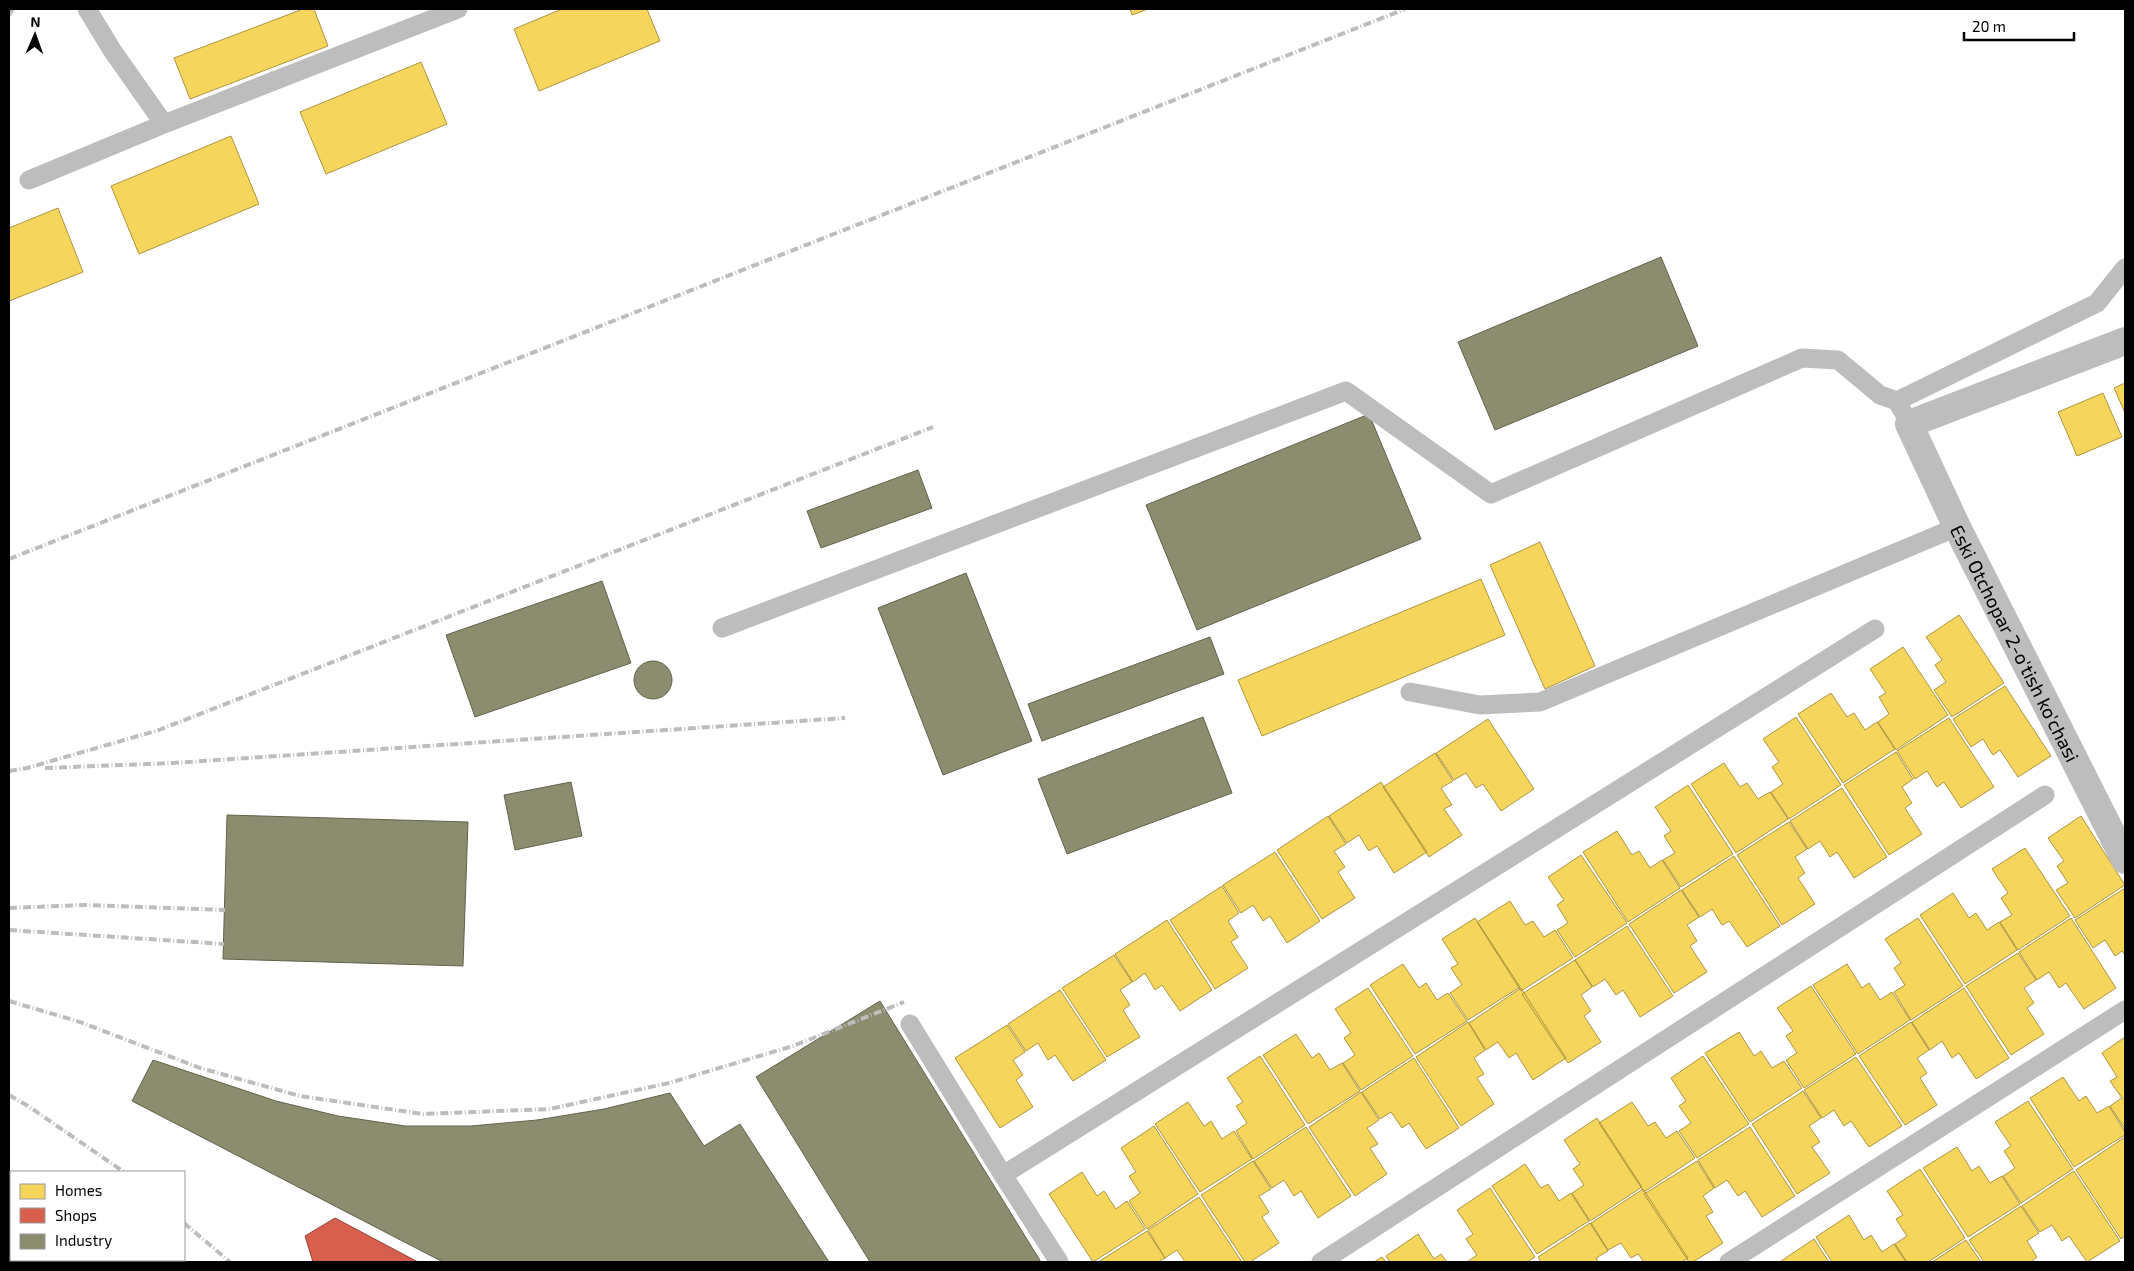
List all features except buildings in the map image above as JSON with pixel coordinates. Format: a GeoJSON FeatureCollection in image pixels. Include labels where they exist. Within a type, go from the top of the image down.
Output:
{"type":"FeatureCollection","features":[{"type":"Feature","properties":{"kind":"street"},"geometry":{"type":"LineString","coordinates":[[1903,412],[2125,342]]}},
{"type":"Feature","properties":{"kind":"street","name":"Eski Otchopar 2-o'tish ko'chasi"},"geometry":{"type":"LineString","coordinates":[[1903,412],[1957,527],[2125,860]]}},
{"type":"Feature","properties":{"kind":"lane"},"geometry":{"type":"LineString","coordinates":[[87,9],[112,50],[164,124]]}},
{"type":"Feature","properties":{"kind":"lane"},"geometry":{"type":"LineString","coordinates":[[29,180],[164,124],[458,9]]}},
{"type":"Feature","properties":{"kind":"lane"},"geometry":{"type":"LineString","coordinates":[[722,628],[1346,391],[1491,494],[1802,358],[1838,360],[1903,412],[2097,303],[2125,268]]}},
{"type":"Feature","properties":{"kind":"lane"},"geometry":{"type":"LineString","coordinates":[[1410,692],[1480,704],[1540,702],[1957,527]]}},
{"type":"Feature","properties":{"kind":"lane"},"geometry":{"type":"LineString","coordinates":[[1002,1175],[1876,629]]}},
{"type":"Feature","properties":{"kind":"lane"},"geometry":{"type":"LineString","coordinates":[[1321,1262],[2045,796]]}},
{"type":"Feature","properties":{"kind":"lane"},"geometry":{"type":"LineString","coordinates":[[1729,1262],[2125,1010]]}},
{"type":"Feature","properties":{"kind":"lane"},"geometry":{"type":"LineString","coordinates":[[910,1024],[1002,1175],[1059,1262]]}},
{"type":"Feature","properties":{"kind":"railway"},"geometry":{"type":"LineString","coordinates":[[9,15],[13,9]]}},
{"type":"Feature","properties":{"kind":"railway"},"geometry":{"type":"LineString","coordinates":[[9,559],[1405,9]]}},
{"type":"Feature","properties":{"kind":"railway"},"geometry":{"type":"LineString","coordinates":[[9,771],[27,768],[159,730],[933,427]]}},
{"type":"Feature","properties":{"kind":"railway"},"geometry":{"type":"LineString","coordinates":[[45,768],[173,763],[845,718]]}},
{"type":"Feature","properties":{"kind":"railway"},"geometry":{"type":"LineString","coordinates":[[9,908],[84,905],[225,910]]}},
{"type":"Feature","properties":{"kind":"railway"},"geometry":{"type":"LineString","coordinates":[[9,930],[224,944]]}},
{"type":"Feature","properties":{"kind":"railway"},"geometry":{"type":"LineString","coordinates":[[9,1001],[80,1022],[200,1068],[300,1096],[423,1114],[550,1109],[669,1083],[793,1046],[904,1002]]}},
{"type":"Feature","properties":{"kind":"railway"},"geometry":{"type":"LineString","coordinates":[[9,1095],[123,1171]]}},
{"type":"Feature","properties":{"kind":"railway"},"geometry":{"type":"LineString","coordinates":[[185,1224],[230,1262]]}}]}
